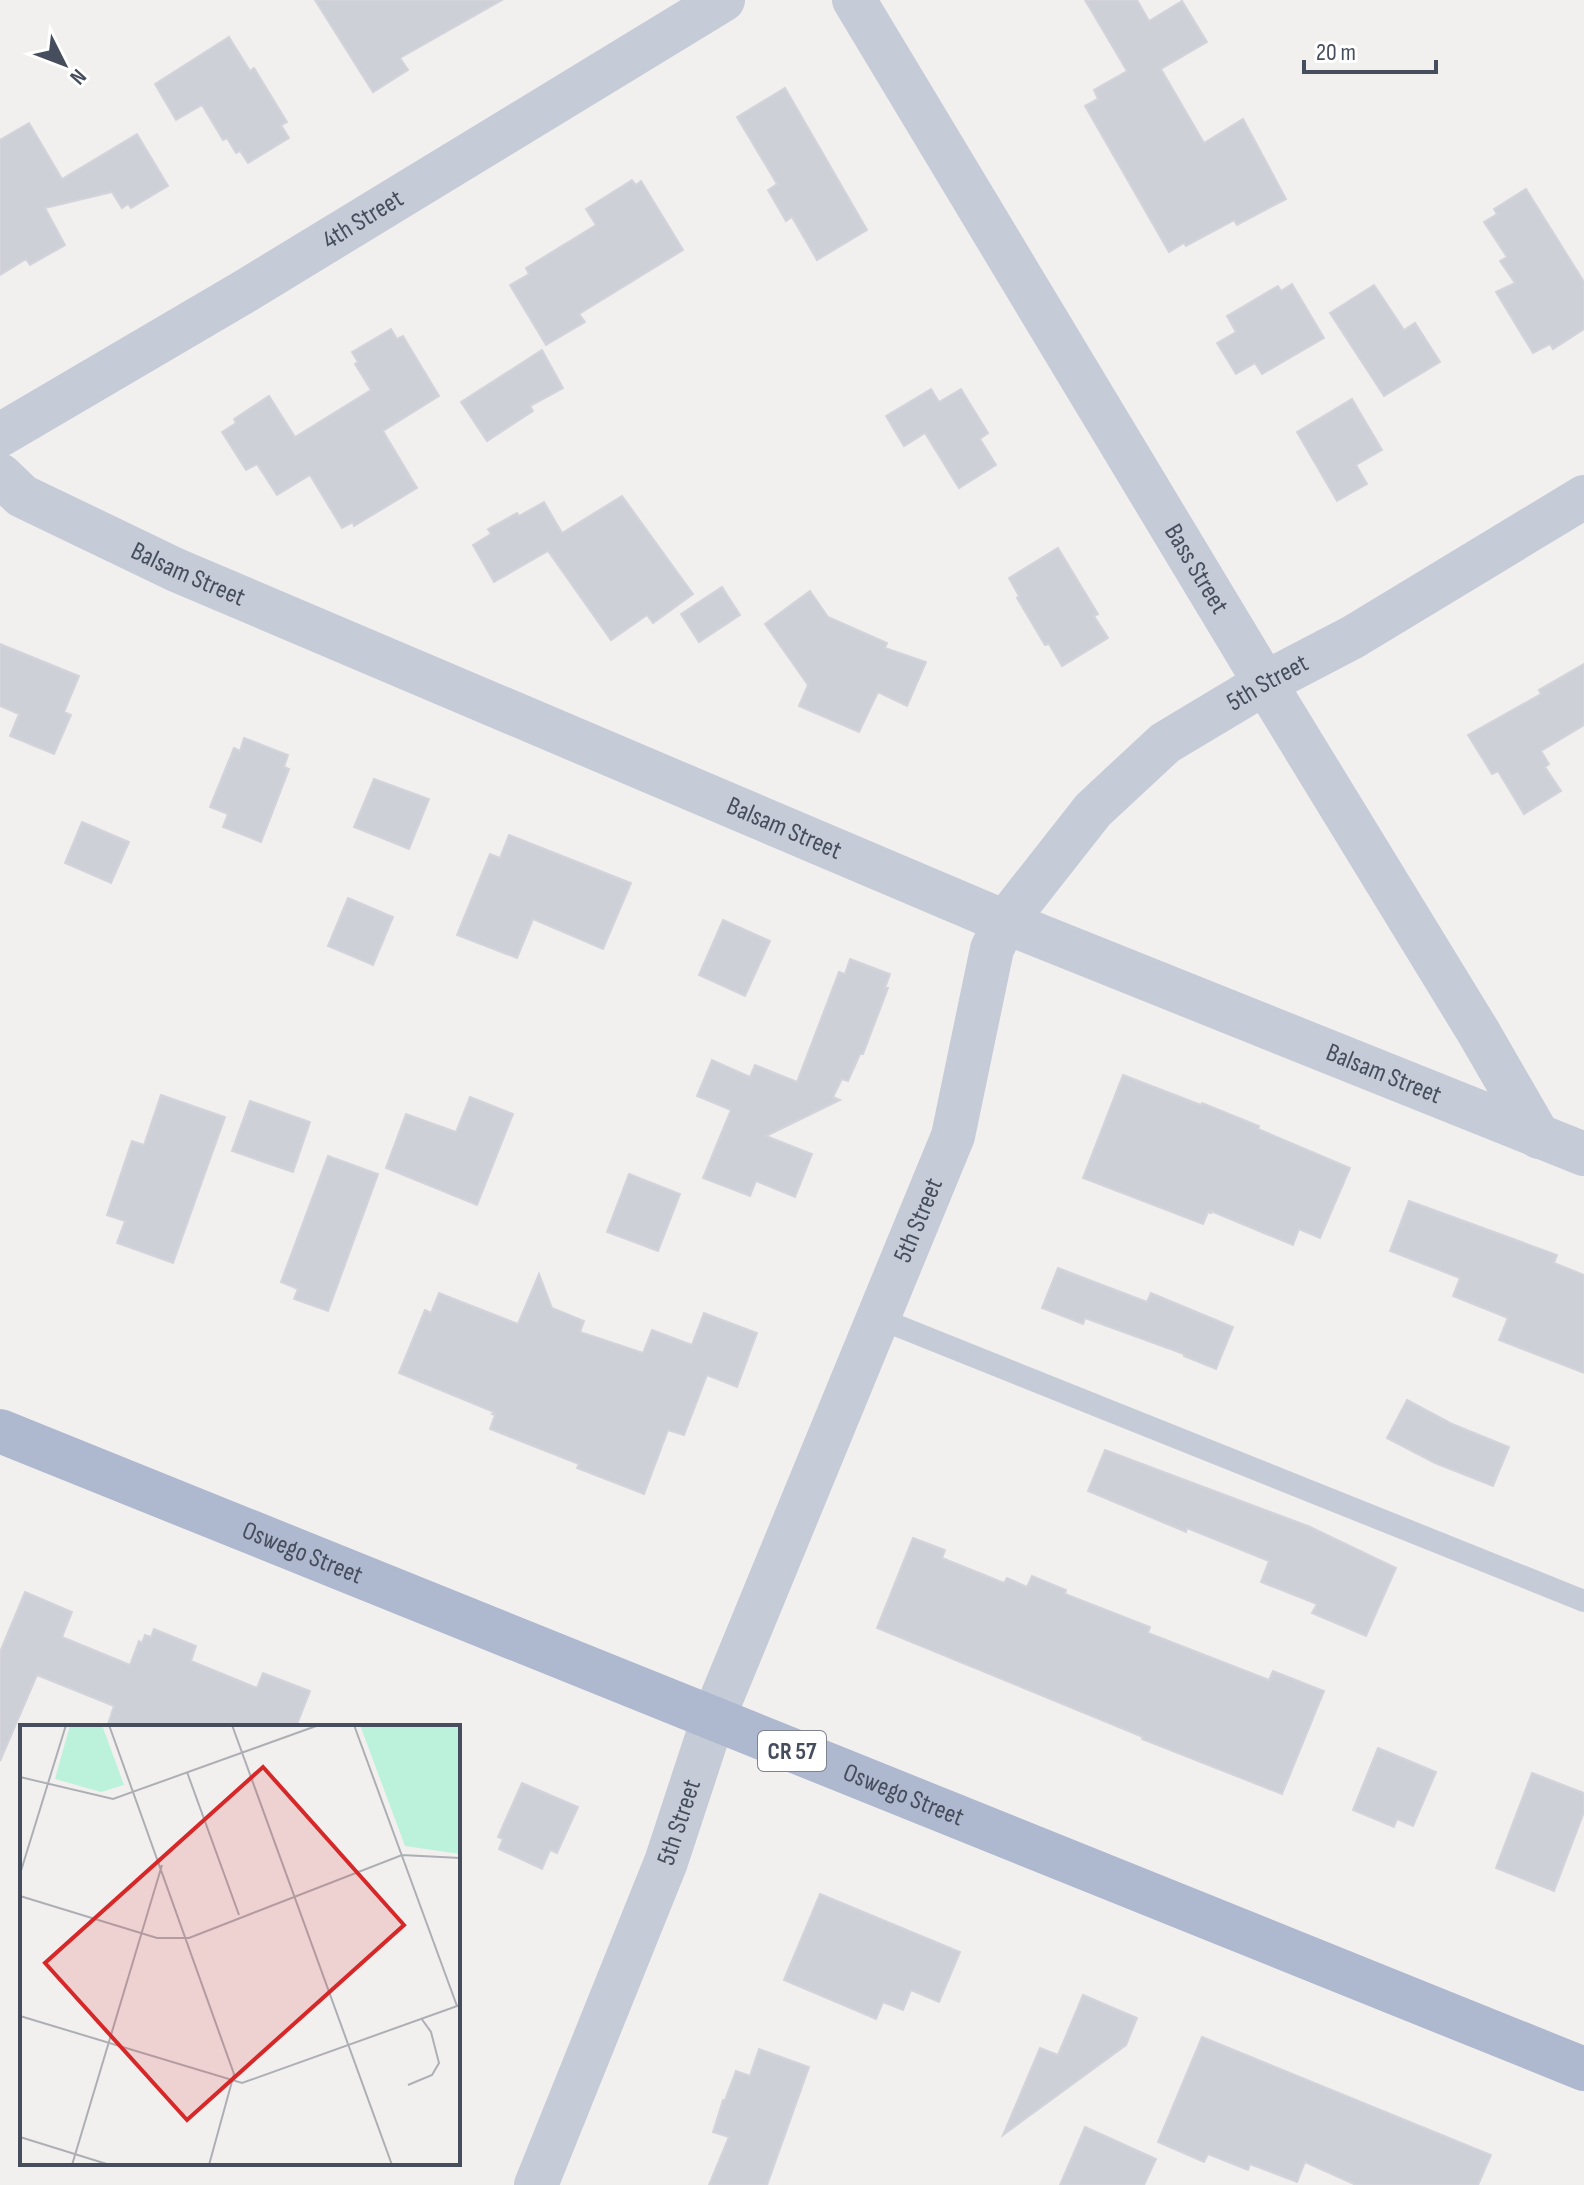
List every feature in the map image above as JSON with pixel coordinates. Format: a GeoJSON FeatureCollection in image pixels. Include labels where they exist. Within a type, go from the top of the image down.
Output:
{"type":"FeatureCollection","features":[{"type":"Feature","properties":{"kind":"main road","name":"Oswego Street"},"geometry":{"type":"LineString","coordinates":[[0,1431],[1584,2069]]}},
{"type":"Feature","properties":{"kind":"street","name":"4th Street"},"geometry":{"type":"LineString","coordinates":[[0,435],[242,293],[723,0]]}},
{"type":"Feature","properties":{"kind":"street","name":"Bass Street"},"geometry":{"type":"LineString","coordinates":[[854,0],[1539,1137]]}},
{"type":"Feature","properties":{"kind":"street","name":"Balsam Street"},"geometry":{"type":"LineString","coordinates":[[0,475],[22,496],[176,570],[1005,922],[1584,1154]]}},
{"type":"Feature","properties":{"kind":"street","name":"5th Street"},"geometry":{"type":"LineString","coordinates":[[536,2185],[666,1862],[713,1719],[953,1136],[992,949],[1005,922],[1093,810],[1165,743],[1265,683],[1353,637],[1584,497]]}},
{"type":"Feature","properties":{"kind":"lane"},"geometry":{"type":"LineString","coordinates":[[878,1318],[1584,1601]]}},
{"type":"Feature","properties":{"kind":"building"},"geometry":{"type":"Polygon","coordinates":[[[315,0],[502,0],[400,58],[408,70],[373,92],[315,0]]]}},
{"type":"Feature","properties":{"kind":"building"},"geometry":{"type":"Polygon","coordinates":[[[1085,0],[1137,0],[1149,21],[1182,1],[1207,42],[1161,69],[1204,143],[1243,119],[1286,199],[1237,225],[1234,220],[1169,252],[1085,106],[1098,99],[1094,90],[1127,71],[1085,0]]]}},
{"type":"Feature","properties":{"kind":"building"},"geometry":{"type":"Polygon","coordinates":[[[229,37],[250,71],[254,68],[287,122],[281,125],[289,138],[248,163],[240,151],[236,153],[227,138],[223,140],[202,105],[176,120],[155,84],[229,37]]]}},
{"type":"Feature","properties":{"kind":"building"},"geometry":{"type":"Polygon","coordinates":[[[785,88],[867,230],[817,260],[792,217],[786,221],[768,190],[777,184],[737,117],[785,88]]]}},
{"type":"Feature","properties":{"kind":"building"},"geometry":{"type":"Polygon","coordinates":[[[29,123],[62,179],[137,134],[168,186],[131,208],[128,204],[122,208],[112,192],[45,208],[65,245],[30,265],[26,259],[0,275],[0,140],[29,123]]]}},
{"type":"Feature","properties":{"kind":"building"},"geometry":{"type":"Polygon","coordinates":[[[632,180],[636,185],[641,181],[683,250],[579,314],[585,322],[546,345],[510,285],[529,274],[526,268],[596,225],[586,209],[632,180]]]}},
{"type":"Feature","properties":{"kind":"building"},"geometry":{"type":"Polygon","coordinates":[[[1526,189],[1584,282],[1584,329],[1553,349],[1550,344],[1533,353],[1496,292],[1515,283],[1500,261],[1507,257],[1484,222],[1497,214],[1494,209],[1526,189]]]}},
{"type":"Feature","properties":{"kind":"building"},"geometry":{"type":"Polygon","coordinates":[[[1292,284],[1324,338],[1262,374],[1255,363],[1236,374],[1217,343],[1236,332],[1227,316],[1278,286],[1281,291],[1292,284]]]}},
{"type":"Feature","properties":{"kind":"building"},"geometry":{"type":"Polygon","coordinates":[[[1374,285],[1404,330],[1415,323],[1440,362],[1384,396],[1330,313],[1374,285]]]}},
{"type":"Feature","properties":{"kind":"building"},"geometry":{"type":"Polygon","coordinates":[[[391,329],[397,339],[403,336],[439,396],[383,431],[417,488],[354,526],[353,522],[342,528],[310,475],[277,495],[257,464],[246,470],[222,432],[236,423],[234,419],[269,396],[295,437],[371,390],[355,364],[358,362],[352,352],[391,329]]]}},
{"type":"Feature","properties":{"kind":"building"},"geometry":{"type":"Polygon","coordinates":[[[542,350],[563,388],[530,406],[533,411],[487,441],[461,402],[542,350]]]}},
{"type":"Feature","properties":{"kind":"building"},"geometry":{"type":"Polygon","coordinates":[[[931,389],[939,402],[961,389],[988,433],[980,439],[996,465],[959,488],[925,433],[904,446],[886,416],[931,389]]]}},
{"type":"Feature","properties":{"kind":"building"},"geometry":{"type":"Polygon","coordinates":[[[1352,399],[1382,450],[1356,465],[1367,484],[1337,501],[1297,432],[1352,399]]]}},
{"type":"Feature","properties":{"kind":"building"},"geometry":{"type":"Polygon","coordinates":[[[622,496],[693,594],[653,623],[647,615],[611,640],[548,551],[494,582],[473,545],[491,534],[488,529],[544,502],[562,533],[622,496]]]}},
{"type":"Feature","properties":{"kind":"building"},"geometry":{"type":"Polygon","coordinates":[[[1058,548],[1098,614],[1094,616],[1108,638],[1062,666],[1049,644],[1045,645],[1017,598],[1019,596],[1009,578],[1058,548]]]}},
{"type":"Feature","properties":{"kind":"building"},"geometry":{"type":"Polygon","coordinates":[[[722,587],[740,615],[699,642],[681,614],[722,587]]]}},
{"type":"Feature","properties":{"kind":"building"},"geometry":{"type":"Polygon","coordinates":[[[810,591],[828,617],[887,643],[885,648],[926,662],[907,706],[878,692],[859,732],[799,706],[808,685],[765,624],[810,591]]]}},
{"type":"Feature","properties":{"kind":"building"},"geometry":{"type":"Polygon","coordinates":[[[0,644],[79,676],[64,712],[71,715],[54,754],[10,736],[19,714],[0,706],[0,644]]]}},
{"type":"Feature","properties":{"kind":"building"},"geometry":{"type":"Polygon","coordinates":[[[1584,664],[1584,725],[1541,751],[1549,764],[1545,767],[1561,791],[1524,814],[1498,771],[1492,774],[1468,735],[1541,694],[1539,690],[1584,664]]]}},
{"type":"Feature","properties":{"kind":"building"},"geometry":{"type":"Polygon","coordinates":[[[244,738],[288,755],[284,767],[289,769],[261,842],[223,827],[228,814],[210,807],[234,748],[240,751],[244,738]]]}},
{"type":"Feature","properties":{"kind":"building"},"geometry":{"type":"Polygon","coordinates":[[[374,779],[429,799],[409,849],[354,827],[374,779]]]}},
{"type":"Feature","properties":{"kind":"building"},"geometry":{"type":"Polygon","coordinates":[[[82,822],[129,842],[111,883],[65,863],[82,822]]]}},
{"type":"Feature","properties":{"kind":"building"},"geometry":{"type":"Polygon","coordinates":[[[509,835],[631,883],[603,949],[533,919],[517,958],[457,935],[490,854],[500,858],[509,835]]]}},
{"type":"Feature","properties":{"kind":"building"},"geometry":{"type":"Polygon","coordinates":[[[348,898],[393,917],[373,965],[328,946],[348,898]]]}},
{"type":"Feature","properties":{"kind":"building"},"geometry":{"type":"Polygon","coordinates":[[[723,920],[770,941],[745,996],[699,975],[723,920]]]}},
{"type":"Feature","properties":{"kind":"building"},"geometry":{"type":"Polygon","coordinates":[[[850,959],[890,974],[885,988],[888,988],[863,1054],[860,1054],[848,1081],[842,1079],[833,1097],[840,1100],[766,1136],[812,1154],[795,1197],[756,1181],[750,1196],[703,1178],[731,1110],[697,1096],[712,1060],[750,1077],[755,1065],[797,1082],[839,972],[845,974],[850,959]]]}},
{"type":"Feature","properties":{"kind":"building"},"geometry":{"type":"Polygon","coordinates":[[[1123,1075],[1259,1126],[1258,1129],[1350,1168],[1320,1238],[1299,1229],[1293,1245],[1211,1211],[1203,1224],[1083,1178],[1123,1075]]]}},
{"type":"Feature","properties":{"kind":"building"},"geometry":{"type":"Polygon","coordinates":[[[161,1095],[225,1117],[173,1263],[117,1243],[125,1221],[107,1215],[132,1141],[144,1145],[161,1095]]]}},
{"type":"Feature","properties":{"kind":"building"},"geometry":{"type":"Polygon","coordinates":[[[470,1097],[513,1114],[477,1205],[386,1168],[406,1114],[456,1132],[470,1097]]]}},
{"type":"Feature","properties":{"kind":"building"},"geometry":{"type":"Polygon","coordinates":[[[250,1101],[310,1122],[293,1172],[232,1151],[250,1101]]]}},
{"type":"Feature","properties":{"kind":"building"},"geometry":{"type":"Polygon","coordinates":[[[328,1156],[378,1174],[328,1311],[294,1299],[298,1289],[281,1282],[328,1156]]]}},
{"type":"Feature","properties":{"kind":"building"},"geometry":{"type":"Polygon","coordinates":[[[629,1174],[680,1194],[658,1251],[607,1232],[629,1174]]]}},
{"type":"Feature","properties":{"kind":"building"},"geometry":{"type":"Polygon","coordinates":[[[1409,1201],[1557,1255],[1554,1263],[1584,1275],[1584,1373],[1499,1340],[1508,1318],[1453,1296],[1460,1278],[1390,1251],[1409,1201]]]}},
{"type":"Feature","properties":{"kind":"building"},"geometry":{"type":"Polygon","coordinates":[[[1058,1268],[1147,1302],[1151,1293],[1233,1327],[1216,1369],[1085,1318],[1083,1324],[1042,1308],[1058,1268]]]}},
{"type":"Feature","properties":{"kind":"building"},"geometry":{"type":"Polygon","coordinates":[[[539,1274],[552,1308],[584,1321],[580,1332],[643,1353],[652,1330],[692,1345],[704,1313],[757,1333],[737,1387],[707,1375],[684,1435],[668,1430],[644,1494],[490,1429],[494,1412],[399,1373],[425,1310],[431,1313],[439,1293],[518,1324],[539,1274]]]}},
{"type":"Feature","properties":{"kind":"building"},"geometry":{"type":"Polygon","coordinates":[[[1407,1400],[1452,1424],[1509,1447],[1493,1486],[1435,1463],[1387,1438],[1407,1400]]]}},
{"type":"Feature","properties":{"kind":"building"},"geometry":{"type":"Polygon","coordinates":[[[1105,1450],[1308,1526],[1396,1568],[1366,1636],[1312,1613],[1317,1604],[1261,1582],[1269,1561],[1187,1528],[1186,1532],[1088,1491],[1105,1450]]]}},
{"type":"Feature","properties":{"kind":"building"},"geometry":{"type":"Polygon","coordinates":[[[913,1538],[945,1550],[942,1558],[1004,1583],[1007,1578],[1027,1587],[1032,1576],[1066,1590],[1065,1594],[1150,1627],[1148,1633],[1269,1680],[1273,1671],[1324,1691],[1282,1794],[877,1628],[913,1538]]]}},
{"type":"Feature","properties":{"kind":"building"},"geometry":{"type":"Polygon","coordinates":[[[25,1592],[72,1612],[62,1637],[130,1665],[139,1641],[142,1643],[145,1635],[151,1637],[154,1629],[196,1646],[191,1661],[257,1688],[263,1673],[310,1691],[297,1725],[108,1725],[114,1706],[37,1675],[0,1761],[0,1652],[25,1592]]]}},
{"type":"Feature","properties":{"kind":"building"},"geometry":{"type":"Polygon","coordinates":[[[1378,1748],[1436,1772],[1413,1826],[1397,1819],[1394,1827],[1353,1810],[1378,1748]]]}},
{"type":"Feature","properties":{"kind":"building"},"geometry":{"type":"Polygon","coordinates":[[[1532,1773],[1584,1793],[1584,1812],[1554,1891],[1496,1868],[1532,1773]]]}},
{"type":"Feature","properties":{"kind":"building"},"geometry":{"type":"Polygon","coordinates":[[[522,1783],[578,1807],[557,1853],[550,1850],[542,1869],[499,1849],[503,1839],[498,1837],[522,1783]]]}},
{"type":"Feature","properties":{"kind":"building"},"geometry":{"type":"Polygon","coordinates":[[[820,1894],[960,1952],[939,2002],[911,1990],[903,2010],[883,2002],[876,2019],[784,1980],[820,1894]]]}},
{"type":"Feature","properties":{"kind":"building"},"geometry":{"type":"Polygon","coordinates":[[[1083,1995],[1137,2018],[1126,2045],[1003,2135],[1040,2048],[1058,2055],[1083,1995]]]}},
{"type":"Feature","properties":{"kind":"building"},"geometry":{"type":"Polygon","coordinates":[[[1202,2037],[1491,2155],[1478,2185],[1356,2185],[1305,2162],[1297,2182],[1250,2164],[1248,2170],[1208,2154],[1204,2162],[1158,2142],[1202,2037]]]}},
{"type":"Feature","properties":{"kind":"building"},"geometry":{"type":"Polygon","coordinates":[[[759,2049],[809,2067],[767,2185],[709,2185],[729,2137],[713,2132],[723,2100],[736,2071],[750,2076],[759,2049]]]}},
{"type":"Feature","properties":{"kind":"building"},"geometry":{"type":"Polygon","coordinates":[[[1085,2127],[1156,2159],[1144,2185],[1060,2185],[1085,2127]]]}}]}
